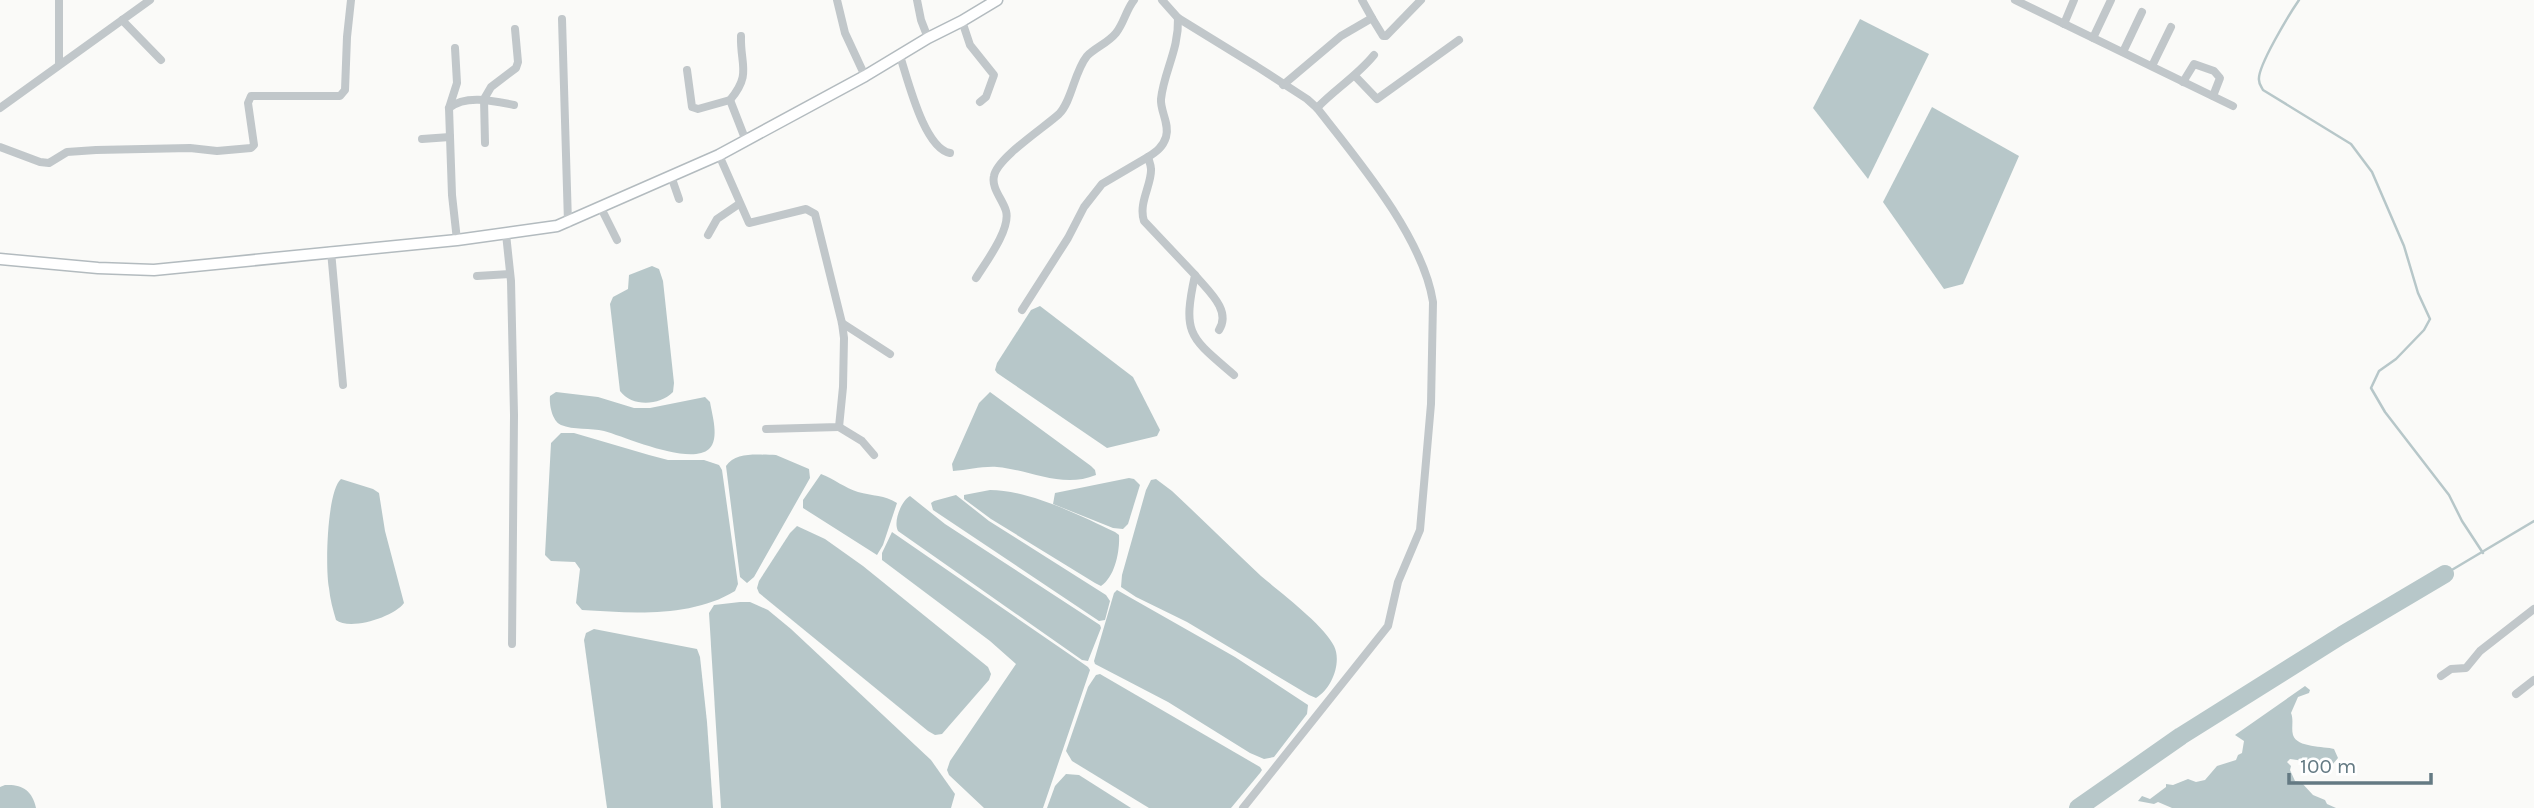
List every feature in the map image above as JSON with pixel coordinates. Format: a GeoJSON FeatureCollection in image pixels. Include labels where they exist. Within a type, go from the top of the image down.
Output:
{"type":"FeatureCollection","features":[{"type":"Feature","properties":{"kind":"street"},"geometry":{"type":"LineString","coordinates":[[59,64],[60,0]]}},
{"type":"Feature","properties":{"kind":"street"},"geometry":{"type":"LineString","coordinates":[[0,108],[150,0]]}},
{"type":"Feature","properties":{"kind":"street"},"geometry":{"type":"LineString","coordinates":[[0,146],[49,163],[67,152],[190,148],[217,151],[251,148],[254,145],[248,103],[251,96],[343,94],[351,0]]}},
{"type":"Feature","properties":{"kind":"street"},"geometry":{"type":"LineString","coordinates":[[837,0],[845,33],[865,76]]}},
{"type":"Feature","properties":{"kind":"street"},"geometry":{"type":"LineString","coordinates":[[917,0],[928,38]]}},
{"type":"Feature","properties":{"kind":"street"},"geometry":{"type":"LineString","coordinates":[[0,259],[154,270],[457,240],[557,226],[719,155],[997,0]]}},
{"type":"Feature","properties":{"kind":"street"},"geometry":{"type":"LineString","coordinates":[[976,278],[1007,221],[994,175],[1011,154],[1062,112],[1088,56],[1108,42],[1118,30],[1134,0]]}},
{"type":"Feature","properties":{"kind":"street"},"geometry":{"type":"LineString","coordinates":[[1162,0],[1178,18],[1307,99],[1317,108],[1391,209],[1411,242],[1425,272],[1433,302],[1431,404],[1420,530],[1398,582],[1388,626],[1243,808]]}},
{"type":"Feature","properties":{"kind":"street"},"geometry":{"type":"LineString","coordinates":[[1362,0],[1385,37],[1422,0]]}},
{"type":"Feature","properties":{"kind":"street"},"geometry":{"type":"LineString","coordinates":[[2015,0],[2233,106]]}},
{"type":"Feature","properties":{"kind":"street"},"geometry":{"type":"LineString","coordinates":[[2034,9],[2038,0]]}},
{"type":"Feature","properties":{"kind":"street"},"geometry":{"type":"LineString","coordinates":[[2064,23],[2074,0]]}},
{"type":"Feature","properties":{"kind":"street"},"geometry":{"type":"LineString","coordinates":[[2093,38],[2111,0]]}},
{"type":"Feature","properties":{"kind":"street"},"geometry":{"type":"LineString","coordinates":[[2123,52],[2142,12]]}},
{"type":"Feature","properties":{"kind":"street"},"geometry":{"type":"LineString","coordinates":[[1022,310],[1068,238],[1084,207],[1102,184],[1158,151],[1167,136],[1161,101],[1178,34],[1178,18]]}},
{"type":"Feature","properties":{"kind":"street"},"geometry":{"type":"LineString","coordinates":[[1283,85],[1341,36],[1372,18]]}},
{"type":"Feature","properties":{"kind":"street"},"geometry":{"type":"LineString","coordinates":[[562,19],[568,223]]}},
{"type":"Feature","properties":{"kind":"street"},"geometry":{"type":"LineString","coordinates":[[122,20],[161,60]]}},
{"type":"Feature","properties":{"kind":"street"},"geometry":{"type":"LineString","coordinates":[[962,21],[970,45],[994,75],[986,97],[980,102]]}},
{"type":"Feature","properties":{"kind":"street"},"geometry":{"type":"LineString","coordinates":[[2152,66],[2171,27]]}},
{"type":"Feature","properties":{"kind":"street"},"geometry":{"type":"LineString","coordinates":[[485,143],[485,100],[491,87],[517,66],[515,29]]}},
{"type":"Feature","properties":{"kind":"street"},"geometry":{"type":"LineString","coordinates":[[687,70],[692,107],[730,100],[744,80],[741,36]]}},
{"type":"Feature","properties":{"kind":"street"},"geometry":{"type":"LineString","coordinates":[[1355,76],[1377,100],[1459,40]]}},
{"type":"Feature","properties":{"kind":"street"},"geometry":{"type":"LineString","coordinates":[[455,48],[457,83],[449,108],[457,240]]}},
{"type":"Feature","properties":{"kind":"street"},"geometry":{"type":"LineString","coordinates":[[1317,108],[1331,93],[1355,76],[1374,55]]}},
{"type":"Feature","properties":{"kind":"street"},"geometry":{"type":"LineString","coordinates":[[900,56],[932,142],[944,152],[950,153]]}},
{"type":"Feature","properties":{"kind":"street"},"geometry":{"type":"LineString","coordinates":[[2183,82],[2194,64],[2214,71],[2220,79],[2213,96]]}},
{"type":"Feature","properties":{"kind":"street"},"geometry":{"type":"LineString","coordinates":[[449,108],[455,103],[485,100],[514,105]]}},
{"type":"Feature","properties":{"kind":"street"},"geometry":{"type":"LineString","coordinates":[[730,100],[746,141]]}},
{"type":"Feature","properties":{"kind":"street"},"geometry":{"type":"LineString","coordinates":[[422,139],[450,137]]}},
{"type":"Feature","properties":{"kind":"street"},"geometry":{"type":"LineString","coordinates":[[719,155],[747,221],[751,223],[806,209],[816,214],[842,323],[843,375],[839,427]]}},
{"type":"Feature","properties":{"kind":"street"},"geometry":{"type":"LineString","coordinates":[[1148,157],[1152,170],[1147,182],[1142,214],[1144,221],[1195,275],[1221,309],[1223,320],[1219,330]]}},
{"type":"Feature","properties":{"kind":"street"},"geometry":{"type":"LineString","coordinates":[[671,176],[679,199]]}},
{"type":"Feature","properties":{"kind":"street"},"geometry":{"type":"LineString","coordinates":[[708,235],[717,219],[739,204]]}},
{"type":"Feature","properties":{"kind":"street"},"geometry":{"type":"LineString","coordinates":[[601,208],[617,240]]}},
{"type":"Feature","properties":{"kind":"street"},"geometry":{"type":"LineString","coordinates":[[506,234],[510,274],[514,415],[512,644]]}},
{"type":"Feature","properties":{"kind":"street"},"geometry":{"type":"LineString","coordinates":[[331,251],[343,385]]}},
{"type":"Feature","properties":{"kind":"street"},"geometry":{"type":"LineString","coordinates":[[477,276],[510,274]]}},
{"type":"Feature","properties":{"kind":"street"},"geometry":{"type":"LineString","coordinates":[[1195,275],[1188,313],[1191,331],[1202,346],[1234,375]]}},
{"type":"Feature","properties":{"kind":"street"},"geometry":{"type":"LineString","coordinates":[[842,323],[890,354]]}},
{"type":"Feature","properties":{"kind":"street"},"geometry":{"type":"LineString","coordinates":[[766,429],[839,427],[862,441],[874,455]]}},
{"type":"Feature","properties":{"kind":"street"},"geometry":{"type":"LineString","coordinates":[[2441,676],[2451,669],[2466,668],[2480,651],[2534,609]]}},
{"type":"Feature","properties":{"kind":"street"},"geometry":{"type":"LineString","coordinates":[[2516,694],[2534,680]]}},
{"type":"Feature","properties":{"kind":"shaded area"},"geometry":{"type":"Polygon","coordinates":[[[1860,19],[1929,54],[1868,179],[1813,108],[1860,19]]]}},
{"type":"Feature","properties":{"kind":"shaded area"},"geometry":{"type":"Polygon","coordinates":[[[1932,107],[2019,156],[1963,284],[1944,289],[1883,202],[1932,107]]]}},
{"type":"Feature","properties":{"kind":"shaded area"},"geometry":{"type":"Polygon","coordinates":[[[652,266],[659,269],[663,281],[674,383],[673,392],[667,397],[646,403],[631,400],[620,391],[610,304],[613,297],[628,289],[629,275],[652,266]]]}},
{"type":"Feature","properties":{"kind":"shaded area"},"geometry":{"type":"Polygon","coordinates":[[[1040,306],[1133,377],[1160,430],[1157,436],[1107,448],[997,373],[997,363],[1031,310],[1040,306]]]}},
{"type":"Feature","properties":{"kind":"shaded area"},"geometry":{"type":"Polygon","coordinates":[[[556,392],[598,397],[634,408],[650,408],[705,397],[710,402],[714,439],[709,449],[688,454],[658,449],[604,431],[566,427],[555,420],[552,412],[550,396],[556,392]]]}},
{"type":"Feature","properties":{"kind":"shaded area"},"geometry":{"type":"Polygon","coordinates":[[[990,392],[1091,466],[1096,475],[1071,480],[997,467],[953,471],[952,464],[979,403],[990,392]]]}},
{"type":"Feature","properties":{"kind":"shaded area"},"geometry":{"type":"Polygon","coordinates":[[[561,433],[574,433],[668,460],[704,460],[719,465],[722,470],[738,584],[735,591],[718,600],[680,610],[582,610],[576,603],[580,569],[575,562],[551,561],[545,555],[551,443],[561,433]]]}},
{"type":"Feature","properties":{"kind":"shaded area"},"geometry":{"type":"Polygon","coordinates":[[[776,455],[809,469],[810,478],[754,577],[747,583],[740,577],[726,466],[730,461],[742,456],[776,455]]]}},
{"type":"Feature","properties":{"kind":"shaded area"},"geometry":{"type":"Polygon","coordinates":[[[821,474],[853,490],[897,503],[877,555],[803,508],[803,500],[821,474]]]}},
{"type":"Feature","properties":{"kind":"shaded area"},"geometry":{"type":"Polygon","coordinates":[[[1129,478],[1140,485],[1128,524],[1123,529],[1113,528],[1053,504],[1055,493],[1129,478]]]}},
{"type":"Feature","properties":{"kind":"shaded area"},"geometry":{"type":"Polygon","coordinates":[[[341,479],[379,493],[385,531],[404,603],[391,613],[361,623],[351,624],[336,620],[329,592],[328,530],[336,486],[341,479]]]}},
{"type":"Feature","properties":{"kind":"shaded area"},"geometry":{"type":"Polygon","coordinates":[[[1156,479],[1312,619],[1329,638],[1337,660],[1331,682],[1322,694],[1316,698],[1309,695],[1187,622],[1121,587],[1146,490],[1151,480],[1156,479]]]}},
{"type":"Feature","properties":{"kind":"shaded area"},"geometry":{"type":"Polygon","coordinates":[[[990,490],[1037,499],[1070,511],[1119,535],[1116,563],[1106,582],[1101,586],[1095,583],[991,519],[964,499],[964,495],[990,490]]]}},
{"type":"Feature","properties":{"kind":"shaded area"},"geometry":{"type":"Polygon","coordinates":[[[956,495],[989,521],[1106,595],[1110,601],[1105,620],[1099,621],[933,510],[931,503],[934,501],[956,495]]]}},
{"type":"Feature","properties":{"kind":"shaded area"},"geometry":{"type":"Polygon","coordinates":[[[910,496],[945,524],[1100,625],[1088,661],[1082,660],[898,531],[896,522],[899,512],[910,496]]]}},
{"type":"Feature","properties":{"kind":"shaded area"},"geometry":{"type":"Polygon","coordinates":[[[797,526],[825,539],[863,566],[988,667],[991,674],[989,680],[942,734],[935,735],[928,731],[759,593],[759,581],[797,526]]]}},
{"type":"Feature","properties":{"kind":"shaded area"},"geometry":{"type":"Polygon","coordinates":[[[892,532],[1090,670],[1043,808],[984,808],[949,775],[947,770],[950,761],[1016,664],[990,641],[882,560],[882,553],[892,532]]]}},
{"type":"Feature","properties":{"kind":"shaded area"},"geometry":{"type":"Polygon","coordinates":[[[1117,590],[1235,657],[1308,705],[1307,714],[1274,757],[1264,759],[1250,753],[1168,702],[1095,664],[1117,590]]]}},
{"type":"Feature","properties":{"kind":"shaded area"},"geometry":{"type":"Polygon","coordinates":[[[750,602],[768,610],[791,629],[931,760],[955,794],[951,808],[721,808],[709,613],[714,605],[750,602]]]}},
{"type":"Feature","properties":{"kind":"shaded area"},"geometry":{"type":"Polygon","coordinates":[[[594,629],[697,649],[707,722],[713,808],[607,808],[584,640],[586,633],[594,629]]]}},
{"type":"Feature","properties":{"kind":"shaded area"},"geometry":{"type":"Polygon","coordinates":[[[1100,674],[1262,770],[1231,808],[1149,808],[1072,761],[1066,751],[1088,687],[1096,675],[1100,674]]]}},
{"type":"Feature","properties":{"kind":"shaded area"},"geometry":{"type":"Polygon","coordinates":[[[2305,686],[2310,690],[2309,693],[2298,697],[2291,713],[2293,735],[2305,744],[2334,749],[2338,758],[2332,765],[2290,759],[2287,762],[2291,766],[2295,781],[2301,782],[2313,795],[2336,808],[2172,808],[2158,802],[2154,804],[2138,801],[2142,796],[2150,799],[2166,787],[2166,784],[2173,785],[2188,779],[2196,782],[2205,780],[2217,766],[2236,760],[2242,753],[2244,741],[2235,735],[2305,686]]]}},
{"type":"Feature","properties":{"kind":"shaded area"},"geometry":{"type":"Polygon","coordinates":[[[1066,774],[1079,775],[1131,808],[1047,808],[1055,786],[1066,774]]]}},
{"type":"Feature","properties":{"kind":"shaded area"},"geometry":{"type":"Polygon","coordinates":[[[5,785],[25,789],[36,808],[0,808],[0,787],[5,785]]]}},
{"type":"Feature","properties":{"kind":"waterway"},"geometry":{"type":"LineString","coordinates":[[2299,0],[2268,52],[2259,83],[2263,90],[2351,144],[2372,172],[2404,246],[2418,293],[2430,319],[2424,330],[2396,359],[2379,371],[2371,388],[2385,412],[2449,495],[2483,553]]}},
{"type":"Feature","properties":{"kind":"waterway"},"geometry":{"type":"LineString","coordinates":[[2445,574],[2534,521]]}},
{"type":"Feature","properties":{"kind":"waterway"},"geometry":{"type":"LineString","coordinates":[[2078,808],[2181,736],[2445,574]]}}]}
